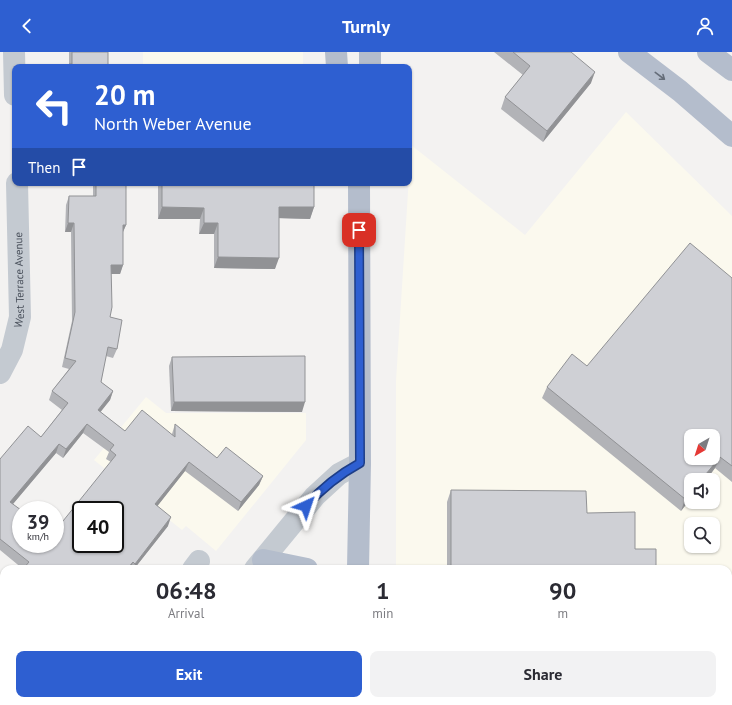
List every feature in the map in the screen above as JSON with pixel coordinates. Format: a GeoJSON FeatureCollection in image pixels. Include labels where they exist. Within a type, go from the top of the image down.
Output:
{"type":"FeatureCollection","features":[{"type":"Feature","properties":{"kind":"main road"},"geometry":{"type":"LineString","coordinates":[[336,52],[337,64]]}},
{"type":"Feature","properties":{"kind":"main road"},"geometry":{"type":"LineString","coordinates":[[370,52],[370,64]]}},
{"type":"Feature","properties":{"kind":"main road"},"geometry":{"type":"LineString","coordinates":[[629,52],[680,91],[732,136]]}},
{"type":"Feature","properties":{"kind":"main road"},"geometry":{"type":"LineString","coordinates":[[708,52],[732,70]]}},
{"type":"Feature","properties":{"kind":"main road"},"geometry":{"type":"LineString","coordinates":[[358,565],[360,463],[359,186]]}},
{"type":"Feature","properties":{"kind":"street"},"geometry":{"type":"LineString","coordinates":[[14,52],[14,64]]}},
{"type":"Feature","properties":{"kind":"street","name":"West Terrace Avenue"},"geometry":{"type":"LineString","coordinates":[[0,373],[12,350],[20,317],[17,186]]}},
{"type":"Feature","properties":{"kind":"street"},"geometry":{"type":"LineString","coordinates":[[259,564],[315,496],[339,474],[360,463]]}},
{"type":"Feature","properties":{"kind":"shaded area"},"geometry":{"type":"Polygon","coordinates":[[[143,52],[303,52],[303,64],[143,64],[143,52]]]}},
{"type":"Feature","properties":{"kind":"shaded area"},"geometry":{"type":"Polygon","coordinates":[[[626,112],[732,216],[732,565],[396,565],[396,381],[408,186],[412,186],[412,146],[525,235],[626,112]]]}},
{"type":"Feature","properties":{"kind":"shaded area"},"geometry":{"type":"Polygon","coordinates":[[[146,397],[166,413],[306,413],[306,440],[216,551],[186,526],[182,530],[94,460],[146,397]]]}},
{"type":"Feature","properties":{"kind":"building"},"geometry":{"type":"Polygon","coordinates":[[[72,52],[108,52],[108,64],[72,64],[72,52]]]}},
{"type":"Feature","properties":{"kind":"building"},"geometry":{"type":"Polygon","coordinates":[[[513,52],[571,52],[595,72],[547,131],[505,97],[530,66],[513,52]]]}},
{"type":"Feature","properties":{"kind":"building"},"geometry":{"type":"Polygon","coordinates":[[[96,186],[126,186],[126,225],[123,225],[123,265],[111,265],[112,307],[110,317],[122,320],[117,349],[108,347],[101,382],[113,391],[98,410],[125,431],[142,410],[175,437],[175,424],[217,458],[226,447],[263,476],[241,502],[189,462],[155,504],[171,517],[135,564],[133,562],[130,565],[26,565],[29,562],[18,553],[64,553],[64,520],[72,510],[72,553],[124,553],[124,501],[79,501],[116,455],[110,450],[114,445],[87,424],[66,449],[59,444],[10,502],[12,503],[12,549],[0,539],[0,459],[28,426],[41,437],[68,403],[52,391],[76,361],[65,358],[75,312],[74,223],[68,223],[69,196],[96,196],[96,186]]]}},
{"type":"Feature","properties":{"kind":"building"},"geometry":{"type":"Polygon","coordinates":[[[162,186],[314,186],[314,207],[279,207],[279,258],[218,257],[218,223],[204,223],[204,208],[162,207],[162,186]]]}},
{"type":"Feature","properties":{"kind":"building"},"geometry":{"type":"Polygon","coordinates":[[[690,243],[732,278],[732,466],[720,457],[720,429],[684,429],[684,465],[713,465],[707,473],[684,473],[684,498],[547,387],[572,354],[587,366],[690,243]]]}},
{"type":"Feature","properties":{"kind":"building"},"geometry":{"type":"Polygon","coordinates":[[[305,356],[305,402],[174,402],[172,357],[305,356]]]}},
{"type":"Feature","properties":{"kind":"building"},"geometry":{"type":"Polygon","coordinates":[[[451,490],[586,491],[587,513],[635,512],[635,549],[656,549],[656,565],[451,565],[451,490]]]}},
{"type":"Feature","properties":{"kind":"route"},"geometry":{"type":"LineString","coordinates":[[306,506],[339,474],[360,463],[359,230]]}}]}
